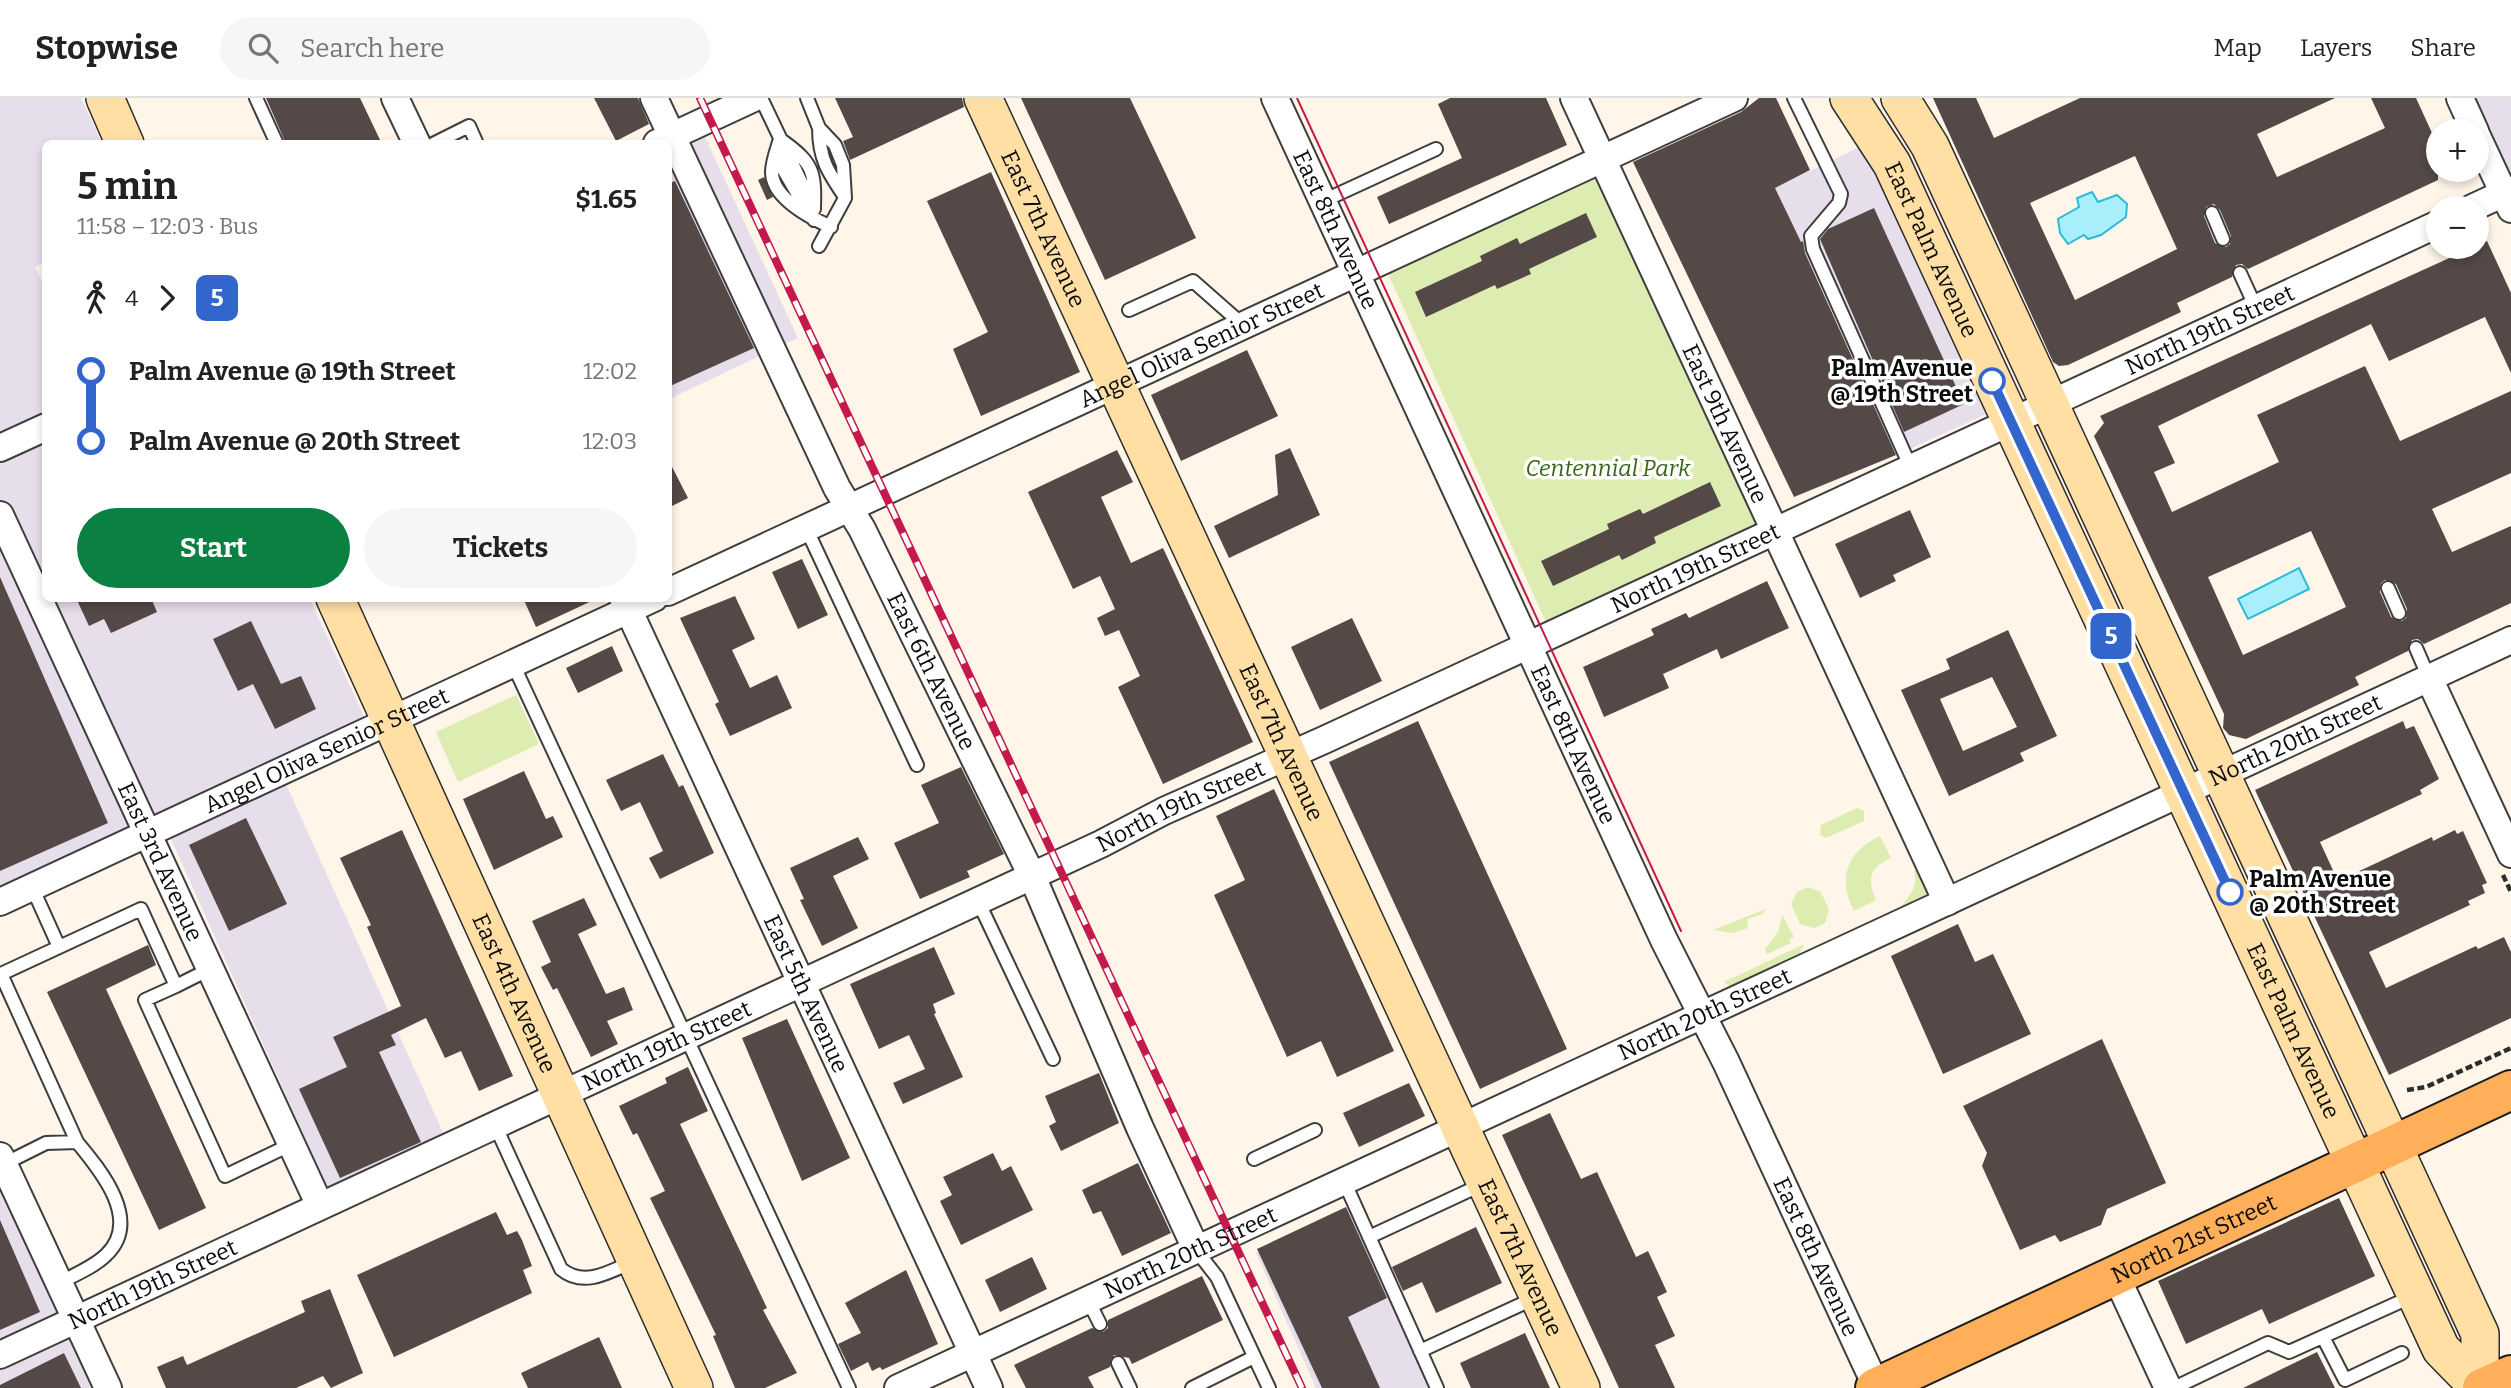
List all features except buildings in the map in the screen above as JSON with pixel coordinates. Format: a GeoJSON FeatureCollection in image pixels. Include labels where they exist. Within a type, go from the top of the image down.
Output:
{"type":"FeatureCollection","features":[{"type":"Feature","properties":{"kind":"main road","name":"North 21st Street"},"geometry":{"type":"LineString","coordinates":[[1876,1388],[2511,1090]]}},
{"type":"Feature","properties":{"kind":"main road"},"geometry":{"type":"LineString","coordinates":[[2480,1388],[2511,1375]]}},
{"type":"Feature","properties":{"kind":"street"},"geometry":{"type":"LineString","coordinates":[[104,98],[123,140]]}},
{"type":"Feature","properties":{"kind":"street"},"geometry":{"type":"LineString","coordinates":[[395,98],[415,140]]}},
{"type":"Feature","properties":{"kind":"street","name":"East 6th Avenue"},"geometry":{"type":"LineString","coordinates":[[654,98],[664,140]]}},
{"type":"Feature","properties":{"kind":"street"},"geometry":{"type":"LineString","coordinates":[[664,140],[754,98]]}},
{"type":"Feature","properties":{"kind":"street","name":"East 7th Avenue"},"geometry":{"type":"LineString","coordinates":[[983,98],[1581,1388]]}},
{"type":"Feature","properties":{"kind":"street","name":"East 8th Avenue"},"geometry":{"type":"LineString","coordinates":[[1275,98],[1664,940],[1702,1015],[1876,1388]]}},
{"type":"Feature","properties":{"kind":"street","name":"East 9th Avenue"},"geometry":{"type":"LineString","coordinates":[[1574,98],[1947,902]]}},
{"type":"Feature","properties":{"kind":"street","name":"Angel Oliva Senior Street"},"geometry":{"type":"LineString","coordinates":[[672,590],[1734,98]]}},
{"type":"Feature","properties":{"kind":"street","name":"East Palm Avenue"},"geometry":{"type":"LineString","coordinates":[[1849,98],[1892,164],[2441,1349],[2480,1388]]}},
{"type":"Feature","properties":{"kind":"street","name":"East Palm Avenue"},"geometry":{"type":"LineString","coordinates":[[1900,98],[1930,146],[2480,1334],[2480,1388]]}},
{"type":"Feature","properties":{"kind":"street"},"geometry":{"type":"LineString","coordinates":[[2460,98],[2470,119]]}},
{"type":"Feature","properties":{"kind":"street","name":"East 6th Avenue"},"geometry":{"type":"LineString","coordinates":[[672,156],[1032,876],[1140,1128],[1196,1249]]}},
{"type":"Feature","properties":{"kind":"street"},"geometry":{"type":"LineString","coordinates":[[2489,158],[2509,197],[2489,203]]}},
{"type":"Feature","properties":{"kind":"street","name":"North 19th Street"},"geometry":{"type":"LineString","coordinates":[[0,1355],[1032,876],[1164,811],[1288,757],[2426,230]]}},
{"type":"Feature","properties":{"kind":"street"},"geometry":{"type":"LineString","coordinates":[[0,448],[42,429]]}},
{"type":"Feature","properties":{"kind":"street","name":"East 3rd Avenue"},"geometry":{"type":"LineString","coordinates":[[0,515],[320,1206]]}},
{"type":"Feature","properties":{"kind":"street","name":"East 4th Avenue"},"geometry":{"type":"LineString","coordinates":[[337,602],[694,1388]]}},
{"type":"Feature","properties":{"kind":"street","name":"Angel Oliva Senior Street"},"geometry":{"type":"LineString","coordinates":[[0,902],[513,664],[626,604]]}},
{"type":"Feature","properties":{"kind":"street","name":"East 5th Avenue"},"geometry":{"type":"LineString","coordinates":[[626,604],[989,1388]]}},
{"type":"Feature","properties":{"kind":"street","name":"North 20th Street"},"geometry":{"type":"LineString","coordinates":[[898,1388],[2511,640]]}},
{"type":"Feature","properties":{"kind":"street"},"geometry":{"type":"LineString","coordinates":[[2429,678],[2506,861]]}},
{"type":"Feature","properties":{"kind":"street"},"geometry":{"type":"LineString","coordinates":[[2,1160],[108,1388]]}},
{"type":"Feature","properties":{"kind":"street"},"geometry":{"type":"LineString","coordinates":[[2116,1276],[2168,1388]]}},
{"type":"Feature","properties":{"kind":"lane"},"geometry":{"type":"LineString","coordinates":[[256,98],[275,140]]}},
{"type":"Feature","properties":{"kind":"lane"},"geometry":{"type":"LineString","coordinates":[[761,98],[802,184],[814,220]]}},
{"type":"Feature","properties":{"kind":"lane"},"geometry":{"type":"LineString","coordinates":[[807,98],[819,128],[819,152],[845,198],[819,246]]}},
{"type":"Feature","properties":{"kind":"lane"},"geometry":{"type":"LineString","coordinates":[[1794,98],[1841,194],[1839,203],[1811,236],[1813,249],[1911,468]]}},
{"type":"Feature","properties":{"kind":"lane"},"geometry":{"type":"LineString","coordinates":[[441,140],[469,126],[475,140]]}},
{"type":"Feature","properties":{"kind":"lane"},"geometry":{"type":"LineString","coordinates":[[780,139],[772,174],[781,194],[814,220],[831,228]]}},
{"type":"Feature","properties":{"kind":"lane"},"geometry":{"type":"LineString","coordinates":[[1322,201],[1436,149]]}},
{"type":"Feature","properties":{"kind":"lane"},"geometry":{"type":"LineString","coordinates":[[2212,213],[2223,239]]}},
{"type":"Feature","properties":{"kind":"lane"},"geometry":{"type":"LineString","coordinates":[[2240,273],[2256,308]]}},
{"type":"Feature","properties":{"kind":"lane"},"geometry":{"type":"LineString","coordinates":[[1129,310],[1193,281],[1243,325]]}},
{"type":"Feature","properties":{"kind":"lane"},"geometry":{"type":"LineString","coordinates":[[806,528],[917,765]]}},
{"type":"Feature","properties":{"kind":"lane"},"geometry":{"type":"LineString","coordinates":[[2388,588],[2399,613]]}},
{"type":"Feature","properties":{"kind":"lane"},"geometry":{"type":"LineString","coordinates":[[2416,648],[2429,678]]}},
{"type":"Feature","properties":{"kind":"lane"},"geometry":{"type":"LineString","coordinates":[[513,664],[849,1388]]}},
{"type":"Feature","properties":{"kind":"lane"},"geometry":{"type":"LineString","coordinates":[[32,887],[59,947]]}},
{"type":"Feature","properties":{"kind":"lane"},"geometry":{"type":"LineString","coordinates":[[978,901],[1053,1059]]}},
{"type":"Feature","properties":{"kind":"lane"},"geometry":{"type":"LineString","coordinates":[[59,1283],[105,1257],[119,1240],[123,1218],[98,1168],[77,1142],[1,974],[141,909],[176,986]]}},
{"type":"Feature","properties":{"kind":"lane"},"geometry":{"type":"LineString","coordinates":[[210,969],[145,1000],[225,1176],[292,1144]]}},
{"type":"Feature","properties":{"kind":"lane"},"geometry":{"type":"LineString","coordinates":[[495,1125],[561,1269],[572,1278],[582,1279],[635,1261]]}},
{"type":"Feature","properties":{"kind":"lane"},"geometry":{"type":"LineString","coordinates":[[1254,1159],[1315,1130]]}},
{"type":"Feature","properties":{"kind":"lane"},"geometry":{"type":"LineString","coordinates":[[2,1160],[46,1143],[77,1142]]}},
{"type":"Feature","properties":{"kind":"lane"},"geometry":{"type":"LineString","coordinates":[[1344,1181],[1437,1388]]}},
{"type":"Feature","properties":{"kind":"lane"},"geometry":{"type":"LineString","coordinates":[[1368,1237],[1486,1183]]}},
{"type":"Feature","properties":{"kind":"lane"},"geometry":{"type":"LineString","coordinates":[[1196,1249],[1217,1277],[1269,1388]]}},
{"type":"Feature","properties":{"kind":"lane"},"geometry":{"type":"LineString","coordinates":[[2174,1388],[2268,1343],[2289,1352],[2324,1339],[2416,1295]]}},
{"type":"Feature","properties":{"kind":"lane"},"geometry":{"type":"LineString","coordinates":[[1420,1351],[1538,1296]]}},
{"type":"Feature","properties":{"kind":"lane"},"geometry":{"type":"LineString","coordinates":[[1088,1300],[1100,1324]]}},
{"type":"Feature","properties":{"kind":"lane"},"geometry":{"type":"LineString","coordinates":[[2324,1339],[2345,1380],[2402,1353]]}},
{"type":"Feature","properties":{"kind":"lane"},"geometry":{"type":"LineString","coordinates":[[1192,1388],[1254,1357]]}},
{"type":"Feature","properties":{"kind":"lane"},"geometry":{"type":"LineString","coordinates":[[1118,1363],[1130,1388]]}},
{"type":"Feature","properties":{"kind":"path"},"geometry":{"type":"LineString","coordinates":[[2506,861],[2511,892]]}},
{"type":"Feature","properties":{"kind":"path"},"geometry":{"type":"LineString","coordinates":[[2407,1090],[2426,1087],[2511,1048]]}},
{"type":"Feature","properties":{"kind":"shaded area"},"geometry":{"type":"Polygon","coordinates":[[[0,98],[81,98],[101,140],[42,140],[42,264],[35,267],[42,282],[42,602],[311,602],[367,723],[277,764],[446,1139],[330,1193],[161,817],[0,891],[0,98]]]}},
{"type":"Feature","properties":{"kind":"shaded area"},"geometry":{"type":"Polygon","coordinates":[[[2473,98],[2511,98],[2511,170],[2507,171],[2489,132],[2489,119],[2483,119],[2473,98]]]}},
{"type":"Feature","properties":{"kind":"shaded area"},"geometry":{"type":"Polygon","coordinates":[[[699,124],[798,338],[672,398],[672,141],[699,124]]]}},
{"type":"Feature","properties":{"kind":"shaded area"},"geometry":{"type":"Polygon","coordinates":[[[1872,141],[1995,410],[1899,454],[1775,188],[1872,141]]]}},
{"type":"Feature","properties":{"kind":"shaded area"},"geometry":{"type":"Polygon","coordinates":[[[0,1152],[102,1388],[0,1388],[0,1152]]]}},
{"type":"Feature","properties":{"kind":"shaded area"},"geometry":{"type":"Polygon","coordinates":[[[1352,1206],[1440,1388],[1316,1388],[1256,1253],[1352,1206]]]}},
{"type":"Feature","properties":{"kind":"green space","name":"Centennial Park"},"geometry":{"type":"Polygon","coordinates":[[[1598,167],[1769,531],[1549,629],[1385,267],[1598,167]]]}},
{"type":"Feature","properties":{"kind":"green space"},"geometry":{"type":"Polygon","coordinates":[[[516,695],[539,744],[458,782],[436,732],[516,695]]]}},
{"type":"Feature","properties":{"kind":"green space"},"geometry":{"type":"Polygon","coordinates":[[[1857,808],[1864,811],[1864,821],[1826,838],[1820,835],[1821,825],[1857,808]]]}},
{"type":"Feature","properties":{"kind":"green space"},"geometry":{"type":"Polygon","coordinates":[[[1880,836],[1891,858],[1878,866],[1872,875],[1871,886],[1876,900],[1854,911],[1846,888],[1848,867],[1860,850],[1880,836]]]}},
{"type":"Feature","properties":{"kind":"green space"},"geometry":{"type":"Polygon","coordinates":[[[1917,869],[1928,895],[1900,909],[1914,888],[1914,871],[1917,869]]]}},
{"type":"Feature","properties":{"kind":"green space"},"geometry":{"type":"Polygon","coordinates":[[[1808,887],[1821,892],[1829,910],[1825,923],[1815,928],[1800,924],[1791,904],[1797,892],[1808,887]]]}},
{"type":"Feature","properties":{"kind":"green space"},"geometry":{"type":"Polygon","coordinates":[[[1766,909],[1763,914],[1747,919],[1748,928],[1733,933],[1713,930],[1766,909]]]}},
{"type":"Feature","properties":{"kind":"green space"},"geometry":{"type":"Polygon","coordinates":[[[1782,915],[1794,937],[1789,939],[1791,943],[1767,954],[1765,949],[1778,932],[1782,915]]]}},
{"type":"Feature","properties":{"kind":"green space"},"geometry":{"type":"Polygon","coordinates":[[[1804,944],[1799,955],[1731,987],[1724,982],[1804,944]]]}},
{"type":"Feature","properties":{"kind":"water"},"geometry":{"type":"Polygon","coordinates":[[[2092,192],[2098,202],[2117,195],[2127,204],[2126,217],[2101,235],[2088,239],[2084,235],[2068,244],[2060,233],[2058,219],[2079,207],[2077,198],[2092,192]]]}},
{"type":"Feature","properties":{"kind":"water"},"geometry":{"type":"Polygon","coordinates":[[[2299,568],[2309,589],[2248,619],[2238,599],[2299,568]]]}},
{"type":"Feature","properties":{"kind":"tram line"},"geometry":{"type":"LineString","coordinates":[[1297,98],[1681,931]]}},
{"type":"Feature","properties":{"kind":"railway"},"geometry":{"type":"LineString","coordinates":[[700,98],[1302,1388]]}},
{"type":"Feature","properties":{"kind":"bus line","name":"5"},"geometry":{"type":"LineString","coordinates":[[1992,381],[2230,892]]}},
{"type":"Feature","properties":{"kind":"place","name":"Palm Avenue @ 19th Street"},"geometry":{"type":"Point","coordinates":[1992,381]}},
{"type":"Feature","properties":{"kind":"place","name":"Palm Avenue @ 20th Street"},"geometry":{"type":"Point","coordinates":[2230,892]}}]}
